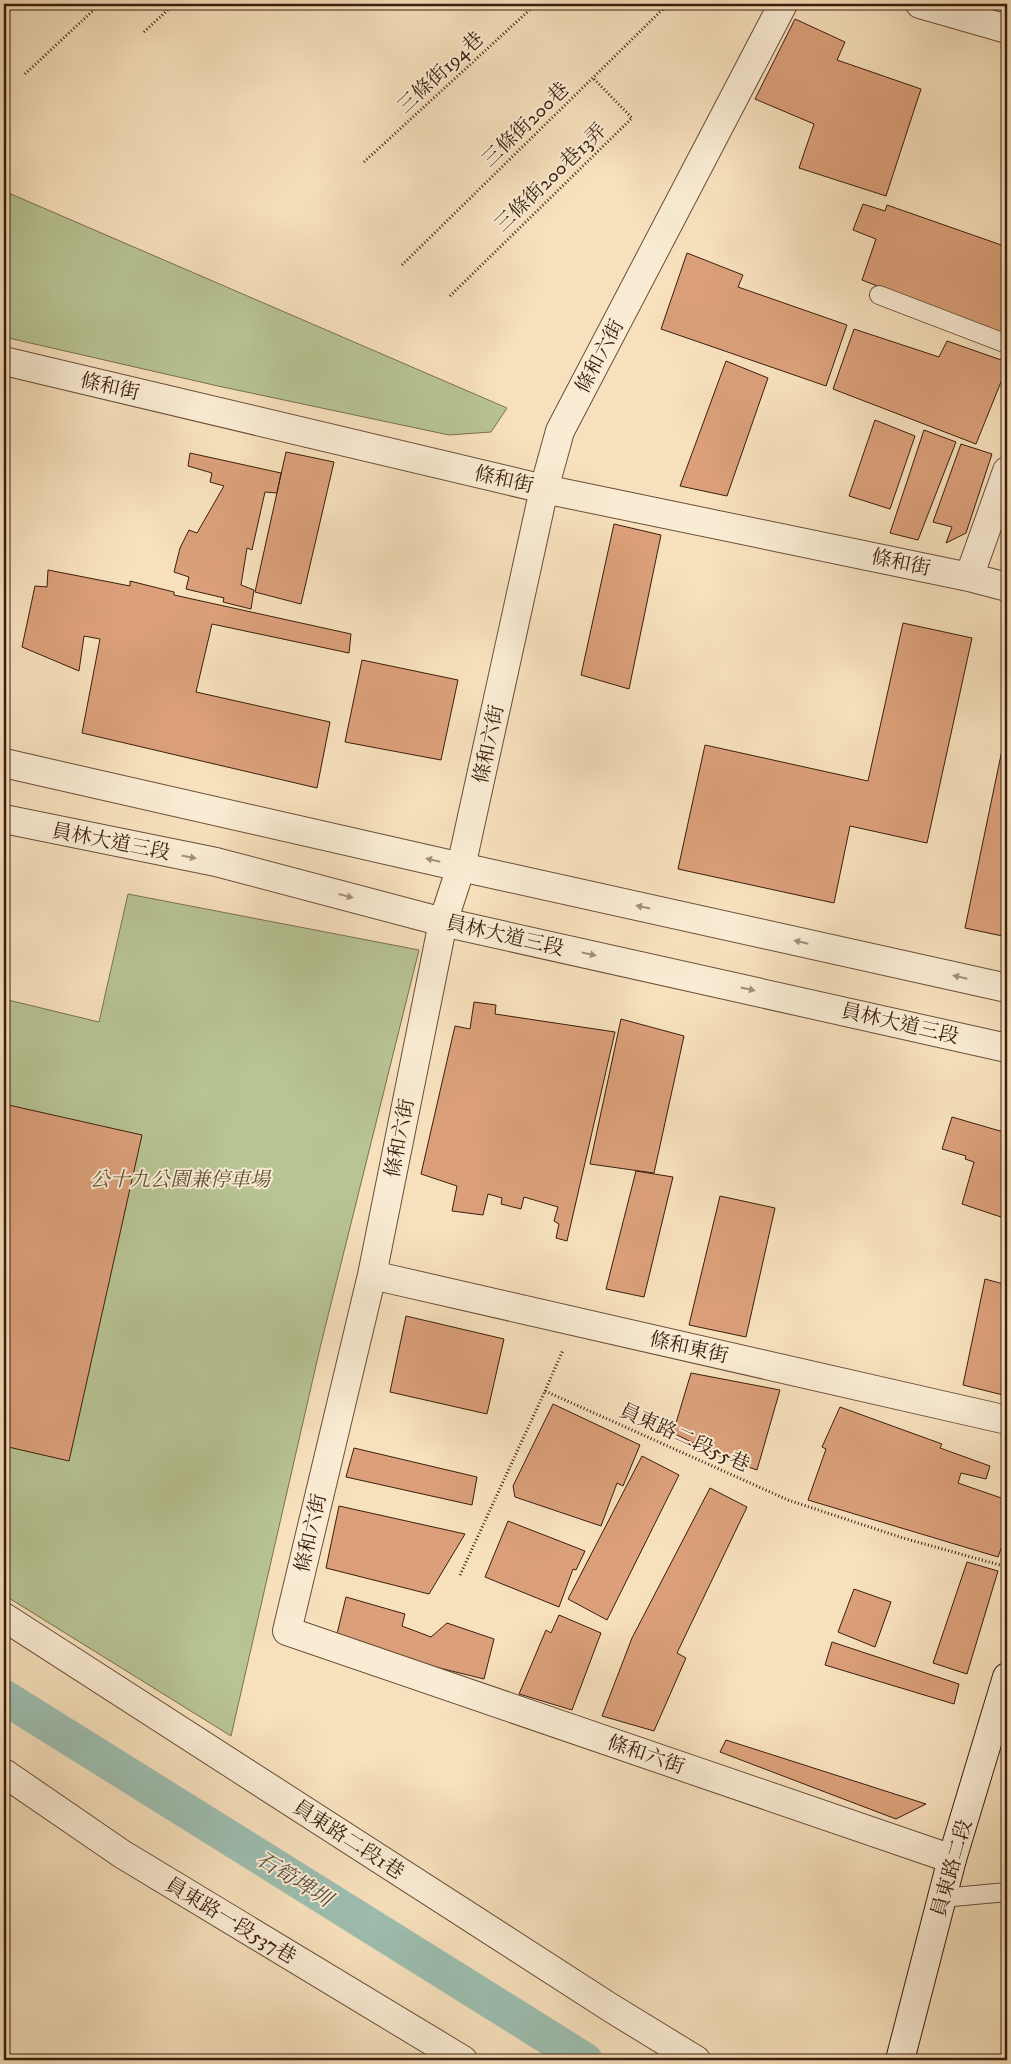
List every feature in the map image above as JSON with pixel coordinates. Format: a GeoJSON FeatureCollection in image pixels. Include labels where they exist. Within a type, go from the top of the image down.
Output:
{"type":"FeatureCollection","features":[{"type":"Feature","properties":{"kind":"street","name":"條和六街"},"geometry":{"type":"LineString","coordinates":[[784,4],[560,430],[544,489],[461,867],[443,922],[372,1275],[287,1630],[952,1859]]}},
{"type":"Feature","properties":{"kind":"street"},"geometry":{"type":"LineString","coordinates":[[930,5],[1007,29]]}},
{"type":"Feature","properties":{"kind":"street","name":"條和街"},"geometry":{"type":"LineString","coordinates":[[4,361],[544,489],[969,577],[1007,587]]}},
{"type":"Feature","properties":{"kind":"street"},"geometry":{"type":"LineString","coordinates":[[969,577],[1007,471]]}},
{"type":"Feature","properties":{"kind":"street"},"geometry":{"type":"LineString","coordinates":[[4,762],[461,867],[1007,988]]}},
{"type":"Feature","properties":{"kind":"street","name":"員林大道三段"},"geometry":{"type":"LineString","coordinates":[[4,819],[216,862],[443,922],[1007,1048]]}},
{"type":"Feature","properties":{"kind":"street","name":"條和東街"},"geometry":{"type":"LineString","coordinates":[[372,1275],[1007,1420]]}},
{"type":"Feature","properties":{"kind":"street","name":"員東路二段1巷"},"geometry":{"type":"LineString","coordinates":[[4,1617],[611,2008],[696,2060]]}},
{"type":"Feature","properties":{"kind":"street","name":"員東路二段"},"geometry":{"type":"LineString","coordinates":[[900,2060],[952,1859],[1007,1677]]}},
{"type":"Feature","properties":{"kind":"street","name":"員東路一段537巷"},"geometry":{"type":"LineString","coordinates":[[4,1774],[122,1854],[463,2060]]}},
{"type":"Feature","properties":{"kind":"lane"},"geometry":{"type":"LineString","coordinates":[[879,295],[1007,344]]}},
{"type":"Feature","properties":{"kind":"lane"},"geometry":{"type":"LineString","coordinates":[[942,1898],[1007,1892]]}},
{"type":"Feature","properties":{"kind":"path"},"geometry":{"type":"LineString","coordinates":[[25,74],[100,4]]}},
{"type":"Feature","properties":{"kind":"path"},"geometry":{"type":"LineString","coordinates":[[144,32],[174,4]]}},
{"type":"Feature","properties":{"kind":"path","name":"三條街194巷"},"geometry":{"type":"LineString","coordinates":[[364,162],[536,4]]}},
{"type":"Feature","properties":{"kind":"path","name":"三條街200巷"},"geometry":{"type":"LineString","coordinates":[[402,265],[668,4]]}},
{"type":"Feature","properties":{"kind":"path","name":"三條街200巷13弄"},"geometry":{"type":"LineString","coordinates":[[450,296],[632,118],[593,78]]}},
{"type":"Feature","properties":{"kind":"path"},"geometry":{"type":"LineString","coordinates":[[460,1574],[576,1322]]}},
{"type":"Feature","properties":{"kind":"path","name":"員東路二段55巷"},"geometry":{"type":"LineString","coordinates":[[545,1391],[788,1500],[903,1538],[1007,1567]]}},
{"type":"Feature","properties":{"kind":"green space"},"geometry":{"type":"Polygon","coordinates":[[[4,191],[507,408],[491,432],[449,435],[218,386],[4,337],[4,191]]]}},
{"type":"Feature","properties":{"kind":"green space","name":"公十九公園兼停車場"},"geometry":{"type":"Polygon","coordinates":[[[128,894],[419,950],[320,1348],[231,1736],[4,1595],[4,999],[99,1022],[128,894]]]}},
{"type":"Feature","properties":{"kind":"building"},"geometry":{"type":"Polygon","coordinates":[[[795,19],[845,42],[837,60],[921,89],[886,196],[799,168],[814,124],[755,99],[795,19]]]}},
{"type":"Feature","properties":{"kind":"building"},"geometry":{"type":"Polygon","coordinates":[[[863,204],[885,211],[887,205],[1007,247],[1007,336],[862,280],[876,239],[853,230],[863,204]]]}},
{"type":"Feature","properties":{"kind":"building"},"geometry":{"type":"Polygon","coordinates":[[[687,253],[743,275],[738,287],[847,325],[826,386],[661,329],[687,253]]]}},
{"type":"Feature","properties":{"kind":"building"},"geometry":{"type":"Polygon","coordinates":[[[854,329],[939,357],[947,341],[1007,362],[1007,367],[976,444],[833,389],[854,329]]]}},
{"type":"Feature","properties":{"kind":"building"},"geometry":{"type":"Polygon","coordinates":[[[726,361],[768,378],[727,496],[680,486],[726,361]]]}},
{"type":"Feature","properties":{"kind":"building"},"geometry":{"type":"Polygon","coordinates":[[[875,420],[915,436],[890,509],[849,496],[875,420]]]}},
{"type":"Feature","properties":{"kind":"building"},"geometry":{"type":"Polygon","coordinates":[[[924,430],[956,442],[918,540],[890,533],[924,430]]]}},
{"type":"Feature","properties":{"kind":"building"},"geometry":{"type":"Polygon","coordinates":[[[961,444],[992,454],[966,533],[946,543],[952,527],[933,522],[961,444]]]}},
{"type":"Feature","properties":{"kind":"building"},"geometry":{"type":"Polygon","coordinates":[[[286,452],[334,462],[301,604],[255,592],[286,452]]]}},
{"type":"Feature","properties":{"kind":"building"},"geometry":{"type":"Polygon","coordinates":[[[190,453],[281,473],[277,493],[265,492],[252,550],[247,548],[241,585],[254,590],[251,609],[223,602],[224,598],[186,589],[189,577],[174,572],[180,548],[189,530],[197,533],[224,486],[210,482],[212,473],[188,466],[190,453]]]}},
{"type":"Feature","properties":{"kind":"building"},"geometry":{"type":"Polygon","coordinates":[[[614,524],[661,535],[629,689],[581,675],[614,524]]]}},
{"type":"Feature","properties":{"kind":"building"},"geometry":{"type":"Polygon","coordinates":[[[48,570],[130,586],[130,581],[174,592],[174,595],[351,634],[349,653],[212,624],[196,692],[330,722],[317,788],[82,733],[100,639],[84,636],[79,671],[22,647],[35,586],[47,587],[48,570]]]}},
{"type":"Feature","properties":{"kind":"building"},"geometry":{"type":"Polygon","coordinates":[[[903,623],[972,638],[927,843],[850,826],[834,903],[678,869],[705,745],[868,781],[903,623]]]}},
{"type":"Feature","properties":{"kind":"building"},"geometry":{"type":"Polygon","coordinates":[[[362,660],[458,680],[441,760],[345,742],[362,660]]]}},
{"type":"Feature","properties":{"kind":"building"},"geometry":{"type":"Polygon","coordinates":[[[1007,726],[1007,937],[965,928],[1007,726]]]}},
{"type":"Feature","properties":{"kind":"building"},"geometry":{"type":"Polygon","coordinates":[[[474,1002],[496,1005],[495,1014],[615,1032],[567,1241],[556,1238],[559,1224],[554,1221],[558,1207],[524,1197],[521,1209],[501,1204],[502,1198],[488,1194],[483,1215],[452,1211],[457,1186],[421,1174],[455,1026],[470,1029],[474,1002]]]}},
{"type":"Feature","properties":{"kind":"building"},"geometry":{"type":"Polygon","coordinates":[[[621,1019],[684,1036],[654,1173],[590,1164],[621,1019]]]}},
{"type":"Feature","properties":{"kind":"building"},"geometry":{"type":"Polygon","coordinates":[[[4,1104],[142,1135],[69,1461],[4,1446],[4,1104]]]}},
{"type":"Feature","properties":{"kind":"building"},"geometry":{"type":"Polygon","coordinates":[[[952,1117],[1007,1133],[1007,1219],[962,1204],[974,1162],[965,1159],[966,1156],[942,1149],[952,1117]]]}},
{"type":"Feature","properties":{"kind":"building"},"geometry":{"type":"Polygon","coordinates":[[[636,1171],[673,1177],[644,1297],[606,1289],[636,1171]]]}},
{"type":"Feature","properties":{"kind":"building"},"geometry":{"type":"Polygon","coordinates":[[[720,1196],[775,1208],[746,1337],[689,1325],[720,1196]]]}},
{"type":"Feature","properties":{"kind":"building"},"geometry":{"type":"Polygon","coordinates":[[[985,1279],[1007,1285],[1007,1396],[963,1385],[985,1279]]]}},
{"type":"Feature","properties":{"kind":"building"},"geometry":{"type":"Polygon","coordinates":[[[406,1316],[504,1339],[487,1414],[390,1392],[406,1316]]]}},
{"type":"Feature","properties":{"kind":"building"},"geometry":{"type":"Polygon","coordinates":[[[691,1373],[780,1390],[757,1470],[730,1461],[673,1433],[691,1373]]]}},
{"type":"Feature","properties":{"kind":"building"},"geometry":{"type":"Polygon","coordinates":[[[553,1404],[640,1445],[623,1486],[617,1483],[601,1526],[515,1497],[513,1486],[553,1404]]]}},
{"type":"Feature","properties":{"kind":"building"},"geometry":{"type":"Polygon","coordinates":[[[840,1407],[942,1444],[940,1448],[990,1466],[986,1479],[961,1473],[958,1483],[1007,1500],[1007,1532],[998,1557],[808,1500],[826,1449],[822,1447],[840,1407]]]}},
{"type":"Feature","properties":{"kind":"building"},"geometry":{"type":"Polygon","coordinates":[[[354,1448],[477,1477],[472,1505],[346,1477],[354,1448]]]}},
{"type":"Feature","properties":{"kind":"building"},"geometry":{"type":"Polygon","coordinates":[[[642,1456],[679,1475],[607,1620],[568,1599],[642,1456]]]}},
{"type":"Feature","properties":{"kind":"building"},"geometry":{"type":"Polygon","coordinates":[[[710,1488],[747,1507],[677,1653],[686,1658],[654,1731],[602,1716],[632,1638],[710,1488]]]}},
{"type":"Feature","properties":{"kind":"building"},"geometry":{"type":"Polygon","coordinates":[[[339,1506],[465,1534],[429,1594],[326,1568],[339,1506]]]}},
{"type":"Feature","properties":{"kind":"building"},"geometry":{"type":"Polygon","coordinates":[[[508,1521],[585,1551],[576,1570],[573,1569],[559,1607],[485,1577],[508,1521]]]}},
{"type":"Feature","properties":{"kind":"building"},"geometry":{"type":"Polygon","coordinates":[[[967,1562],[998,1571],[967,1674],[933,1663],[967,1562]]]}},
{"type":"Feature","properties":{"kind":"building"},"geometry":{"type":"Polygon","coordinates":[[[854,1589],[891,1602],[875,1647],[838,1632],[854,1589]]]}},
{"type":"Feature","properties":{"kind":"building"},"geometry":{"type":"Polygon","coordinates":[[[346,1597],[405,1614],[402,1626],[431,1637],[447,1623],[494,1639],[484,1679],[335,1642],[346,1597]]]}},
{"type":"Feature","properties":{"kind":"building"},"geometry":{"type":"Polygon","coordinates":[[[559,1615],[601,1633],[572,1710],[519,1694],[546,1630],[551,1633],[559,1615]]]}},
{"type":"Feature","properties":{"kind":"building"},"geometry":{"type":"Polygon","coordinates":[[[832,1642],[959,1684],[954,1704],[825,1665],[832,1642]]]}},
{"type":"Feature","properties":{"kind":"building"},"geometry":{"type":"Polygon","coordinates":[[[726,1740],[926,1804],[896,1819],[720,1752],[726,1740]]]}},
{"type":"Feature","properties":{"kind":"waterway","name":"石筍埤圳"},"geometry":{"type":"LineString","coordinates":[[4,1697],[585,2060]]}}]}
